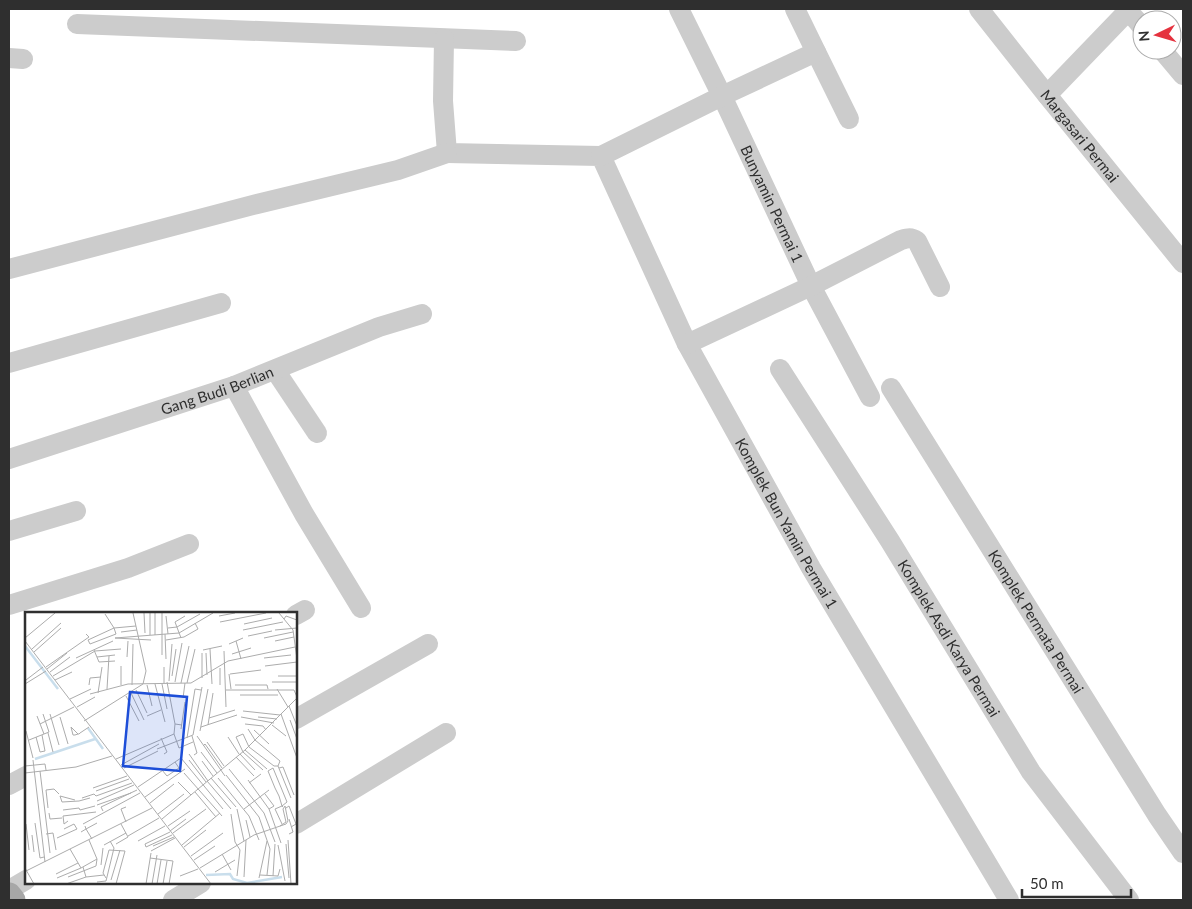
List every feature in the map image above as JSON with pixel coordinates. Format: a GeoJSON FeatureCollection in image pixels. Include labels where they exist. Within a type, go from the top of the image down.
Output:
{"type":"FeatureCollection","features":[{"type":"Feature","properties":{"kind":"main road"},"geometry":{"type":"LineString","coordinates":[[9,895],[13,900]]}},
{"type":"Feature","properties":{"kind":"street","name":"Bunyamin Permai 1"},"geometry":{"type":"LineString","coordinates":[[679,9],[811,286],[870,397]]}},
{"type":"Feature","properties":{"kind":"street"},"geometry":{"type":"LineString","coordinates":[[794,9],[849,119]]}},
{"type":"Feature","properties":{"kind":"street","name":"Margasari Permai"},"geometry":{"type":"LineString","coordinates":[[979,9],[1183,262]]}},
{"type":"Feature","properties":{"kind":"street"},"geometry":{"type":"LineString","coordinates":[[1047,95],[1124,15],[1132,15]]}},
{"type":"Feature","properties":{"kind":"street"},"geometry":{"type":"LineString","coordinates":[[77,24],[175,18],[444,38],[516,41]]}},
{"type":"Feature","properties":{"kind":"street"},"geometry":{"type":"LineString","coordinates":[[444,38],[443,101],[447,153]]}},
{"type":"Feature","properties":{"kind":"street"},"geometry":{"type":"LineString","coordinates":[[9,269],[257,204],[398,170],[447,153],[601,156],[816,52]]}},
{"type":"Feature","properties":{"kind":"street"},"geometry":{"type":"LineString","coordinates":[[1170,60],[1183,75]]}},
{"type":"Feature","properties":{"kind":"street","name":"Komplek Bun Yamin Permai 1"},"geometry":{"type":"LineString","coordinates":[[601,156],[687,344],[811,568],[1008,900]]}},
{"type":"Feature","properties":{"kind":"street"},"geometry":{"type":"LineString","coordinates":[[687,344],[811,286],[901,240],[912,238],[917,241],[940,287]]}},
{"type":"Feature","properties":{"kind":"street"},"geometry":{"type":"LineString","coordinates":[[9,363],[221,303]]}},
{"type":"Feature","properties":{"kind":"street","name":"Gang Budi Berlian"},"geometry":{"type":"LineString","coordinates":[[9,459],[234,386],[379,327],[422,314]]}},
{"type":"Feature","properties":{"kind":"street"},"geometry":{"type":"LineString","coordinates":[[275,370],[317,433]]}},
{"type":"Feature","properties":{"kind":"street","name":"Komplek Asdi Karya Permai"},"geometry":{"type":"LineString","coordinates":[[780,370],[890,540],[1031,772],[1129,900]]}},
{"type":"Feature","properties":{"kind":"street"},"geometry":{"type":"LineString","coordinates":[[234,386],[304,514],[361,608]]}},
{"type":"Feature","properties":{"kind":"street","name":"Komplek Permata Permai"},"geometry":{"type":"LineString","coordinates":[[891,388],[1157,816],[1183,853]]}},
{"type":"Feature","properties":{"kind":"street"},"geometry":{"type":"LineString","coordinates":[[9,531],[76,511]]}},
{"type":"Feature","properties":{"kind":"street"},"geometry":{"type":"LineString","coordinates":[[9,606],[128,568],[189,544]]}},
{"type":"Feature","properties":{"kind":"street"},"geometry":{"type":"LineString","coordinates":[[298,719],[428,644]]}},
{"type":"Feature","properties":{"kind":"street"},"geometry":{"type":"LineString","coordinates":[[298,823],[446,733]]}},
{"type":"Feature","properties":{"kind":"street"},"geometry":{"type":"LineString","coordinates":[[9,785],[25,777]]}},
{"type":"Feature","properties":{"kind":"street"},"geometry":{"type":"LineString","coordinates":[[9,890],[25,881]]}},
{"type":"Feature","properties":{"kind":"street"},"geometry":{"type":"LineString","coordinates":[[173,900],[199,884]]}}]}
